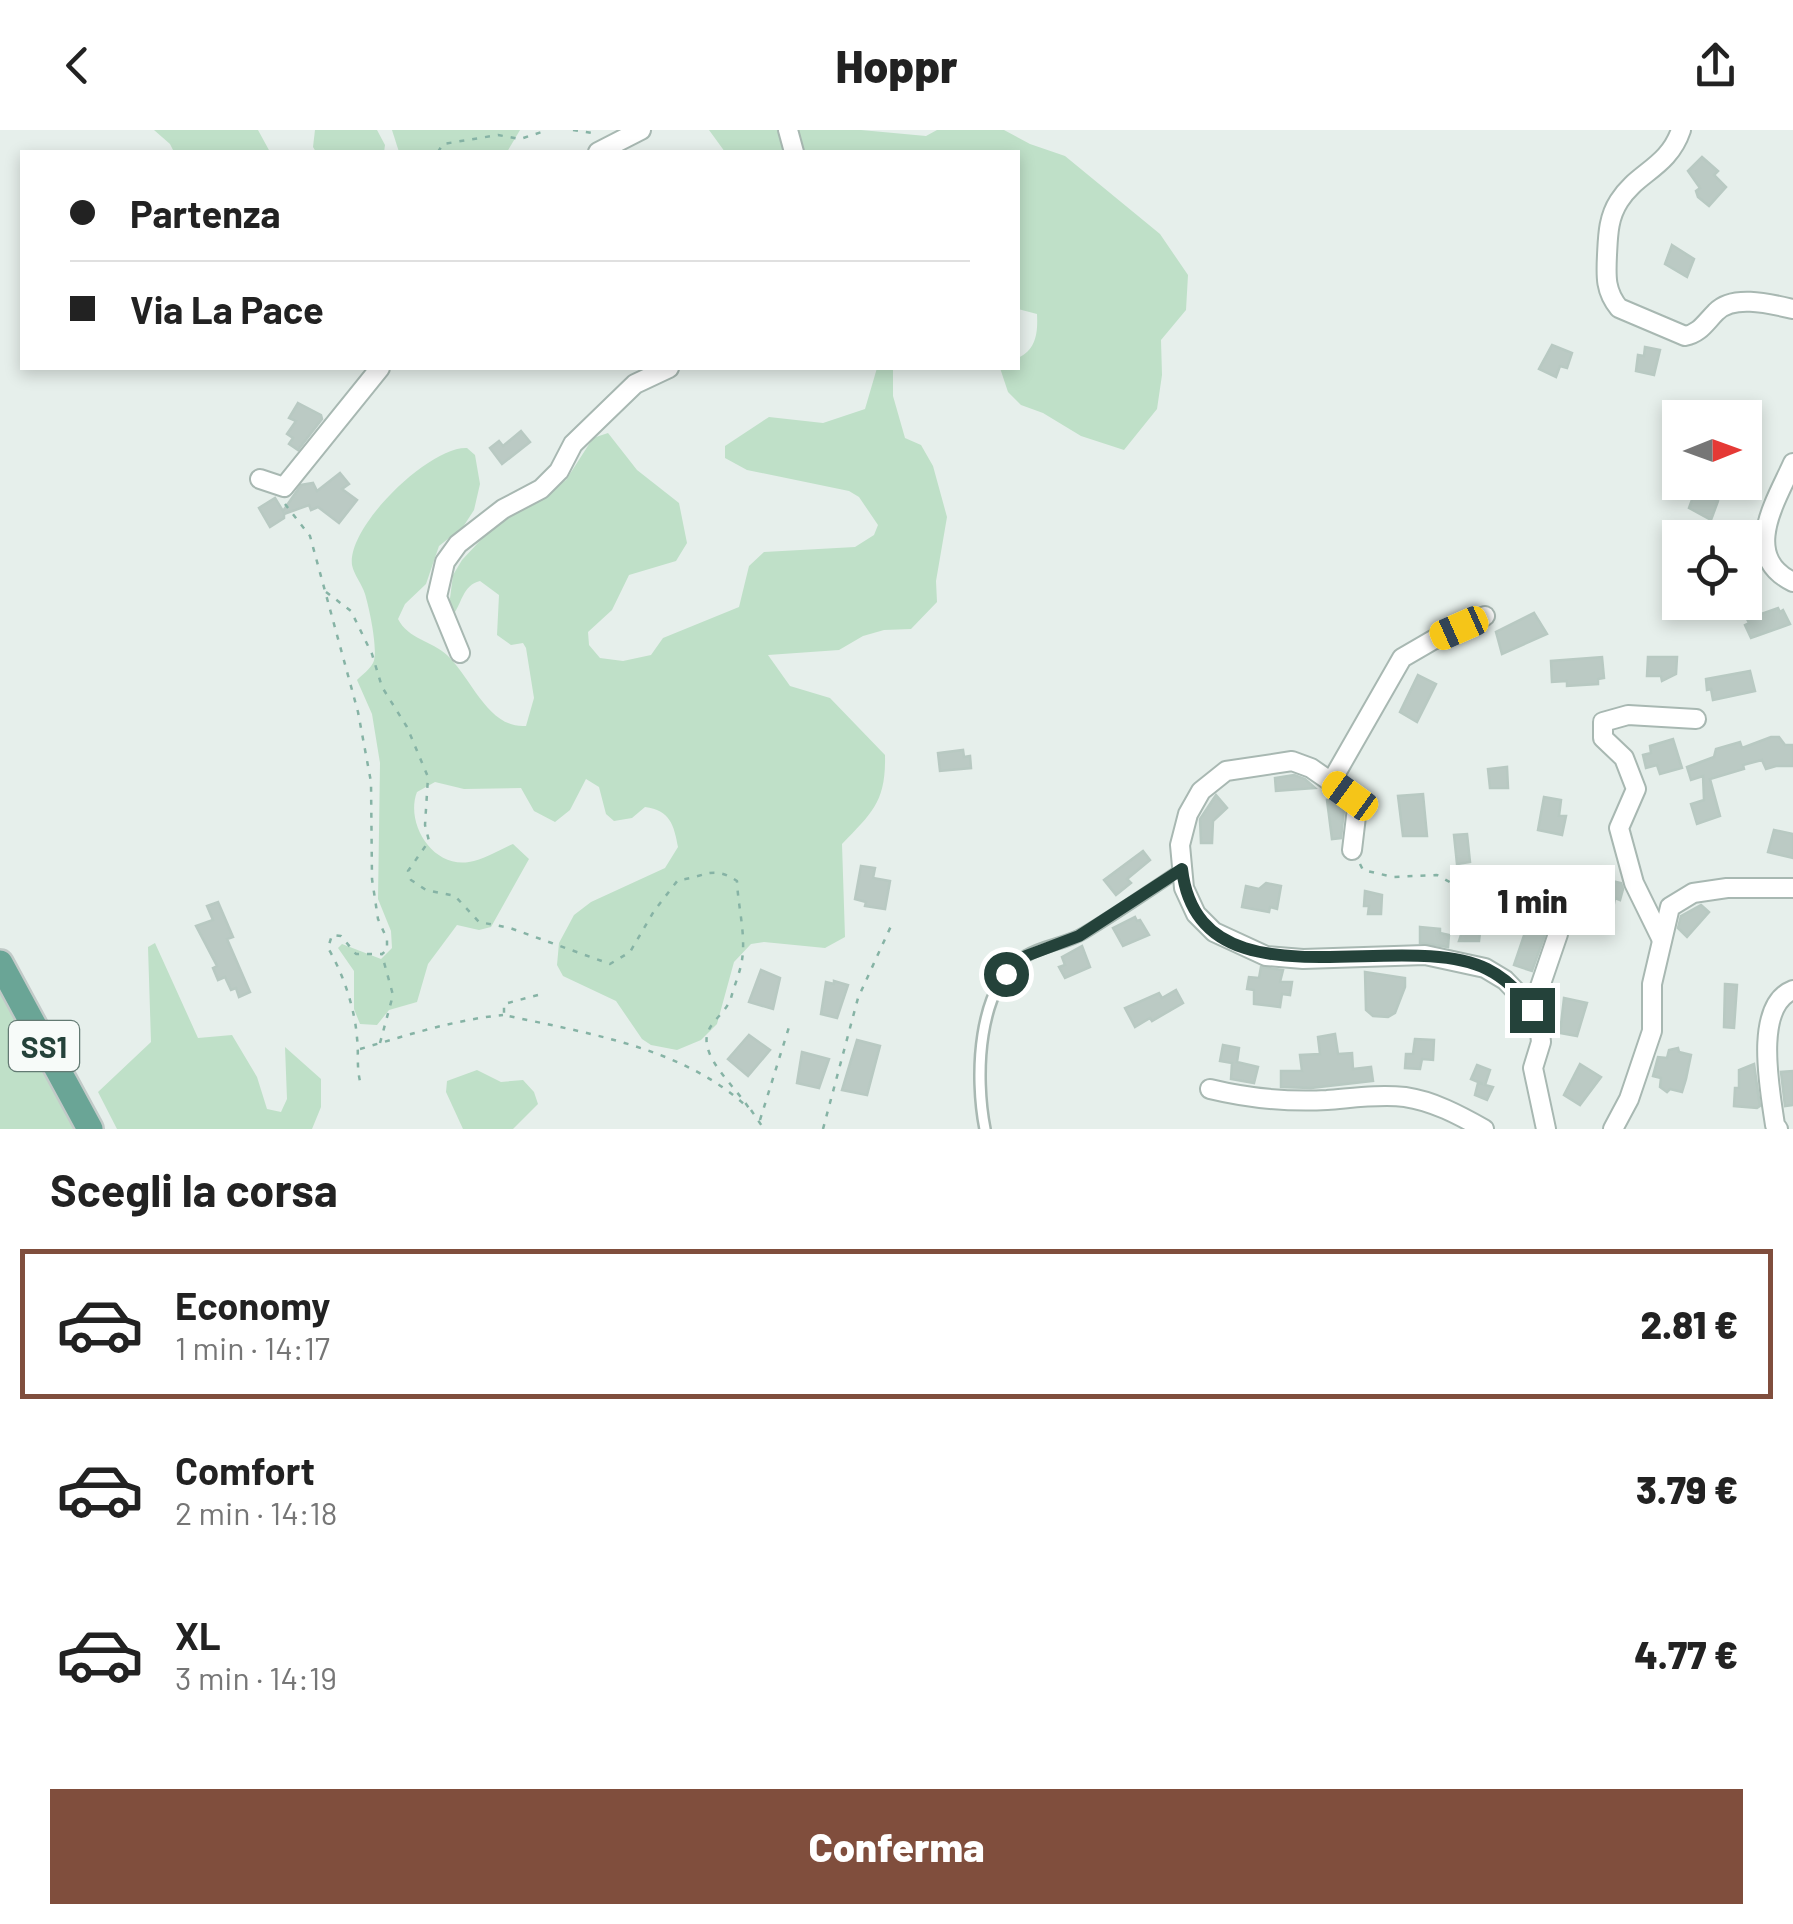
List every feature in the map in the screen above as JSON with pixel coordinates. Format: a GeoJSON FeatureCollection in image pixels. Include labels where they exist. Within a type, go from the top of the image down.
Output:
{"type":"FeatureCollection","features":[{"type":"Feature","properties":{"kind":"main road","name":"SS1"},"geometry":{"type":"LineString","coordinates":[[0,963],[90,1129]]}},
{"type":"Feature","properties":{"kind":"street"},"geometry":{"type":"LineString","coordinates":[[602,150],[641,130]]}},
{"type":"Feature","properties":{"kind":"street"},"geometry":{"type":"LineString","coordinates":[[1680,130],[1670,152],[1628,190],[1614,210],[1609,225],[1606,279],[1612,300],[1618,308],[1685,336],[1701,329],[1725,304],[1744,302],[1793,309]]}},
{"type":"Feature","properties":{"kind":"street"},"geometry":{"type":"LineString","coordinates":[[260,479],[284,487],[378,370]]}},
{"type":"Feature","properties":{"kind":"street"},"geometry":{"type":"LineString","coordinates":[[460,653],[436,597],[445,562],[458,544],[503,508],[541,489],[559,470],[573,444],[635,384],[666,370]]}},
{"type":"Feature","properties":{"kind":"street"},"geometry":{"type":"LineString","coordinates":[[1793,462],[1766,528],[1764,544],[1775,571],[1793,582]]}},
{"type":"Feature","properties":{"kind":"street"},"geometry":{"type":"LineString","coordinates":[[1332,782],[1402,658],[1485,616]]}},
{"type":"Feature","properties":{"kind":"street"},"geometry":{"type":"LineString","coordinates":[[1661,938],[1634,883],[1619,828],[1636,789],[1624,758],[1603,738],[1603,722],[1628,715],[1696,719]]}},
{"type":"Feature","properties":{"kind":"street"},"geometry":{"type":"LineString","coordinates":[[1352,850],[1356,808],[1350,796],[1312,768],[1292,761],[1226,772],[1200,792],[1188,814],[1180,845],[1184,888],[1196,914],[1214,932],[1266,956],[1425,955],[1484,968],[1505,980],[1539,1023],[1541,1042],[1533,1068],[1546,1129]]}},
{"type":"Feature","properties":{"kind":"street"},"geometry":{"type":"LineString","coordinates":[[1613,1129],[1629,1099],[1652,1032],[1652,984],[1670,907],[1693,893],[1727,888],[1793,888]]}},
{"type":"Feature","properties":{"kind":"street"},"geometry":{"type":"LineString","coordinates":[[1532,1010],[1558,934]]}},
{"type":"Feature","properties":{"kind":"street"},"geometry":{"type":"LineString","coordinates":[[1778,1129],[1774,1125],[1768,1074],[1769,1017],[1778,1000],[1793,990]]}},
{"type":"Feature","properties":{"kind":"street"},"geometry":{"type":"LineString","coordinates":[[1210,1089],[1238,1096],[1322,1100],[1406,1097],[1432,1104],[1484,1129]]}},
{"type":"Feature","properties":{"kind":"lane"},"geometry":{"type":"LineString","coordinates":[[984,1129],[980,1060],[988,1009],[1006,974],[1026,956],[1079,936],[1182,869]]}},
{"type":"Feature","properties":{"kind":"path"},"geometry":{"type":"LineString","coordinates":[[439,150],[443,144],[498,135],[520,139],[548,130]]}},
{"type":"Feature","properties":{"kind":"path"},"geometry":{"type":"LineString","coordinates":[[284,487],[285,504],[310,536],[358,712],[371,782],[372,879],[387,950],[382,954],[356,954],[341,936],[332,935],[328,948],[347,996],[358,1050],[355,1065],[360,1085]]}},
{"type":"Feature","properties":{"kind":"path"},"geometry":{"type":"LineString","coordinates":[[326,592],[351,610],[372,654],[382,687],[407,727],[428,777],[424,825],[428,842],[408,872],[411,880],[426,890],[455,896],[478,922],[510,928],[610,964],[630,952],[678,880],[710,871],[724,872],[737,882],[742,960],[728,1007],[709,1026],[705,1040],[712,1062],[735,1086],[764,1129]]}},
{"type":"Feature","properties":{"kind":"path"},"geometry":{"type":"LineString","coordinates":[[1352,850],[1364,870],[1393,877],[1437,875],[1482,900],[1554,920],[1558,934]]}},
{"type":"Feature","properties":{"kind":"path"},"geometry":{"type":"LineString","coordinates":[[823,1129],[858,998],[891,926]]}},
{"type":"Feature","properties":{"kind":"path"},"geometry":{"type":"LineString","coordinates":[[380,1043],[393,995],[382,954]]}},
{"type":"Feature","properties":{"kind":"path"},"geometry":{"type":"LineString","coordinates":[[504,1015],[504,1004],[538,995]]}},
{"type":"Feature","properties":{"kind":"path"},"geometry":{"type":"LineString","coordinates":[[358,1050],[469,1019],[504,1015],[588,1032],[679,1063],[718,1081],[750,1110]]}},
{"type":"Feature","properties":{"kind":"path"},"geometry":{"type":"LineString","coordinates":[[759,1122],[789,1027]]}},
{"type":"Feature","properties":{"kind":"green space"},"geometry":{"type":"Polygon","coordinates":[[[154,130],[258,130],[269,150],[173,150],[154,130]]]}},
{"type":"Feature","properties":{"kind":"green space"},"geometry":{"type":"Polygon","coordinates":[[[315,130],[377,130],[385,145],[384,150],[313,147],[315,130]]]}},
{"type":"Feature","properties":{"kind":"green space"},"geometry":{"type":"Polygon","coordinates":[[[392,130],[520,130],[508,150],[398,150],[392,130]]]}},
{"type":"Feature","properties":{"kind":"green space"},"geometry":{"type":"Polygon","coordinates":[[[709,130],[861,130],[926,136],[937,130],[1004,130],[1065,156],[1160,234],[1188,275],[1186,310],[1161,340],[1162,375],[1157,409],[1124,450],[1081,436],[1021,405],[1008,392],[1001,370],[1020,370],[1020,357],[1032,346],[1037,328],[1037,314],[1020,310],[1020,150],[724,150],[709,130]]]}},
{"type":"Feature","properties":{"kind":"green space"},"geometry":{"type":"Polygon","coordinates":[[[876,370],[893,370],[893,396],[905,438],[921,445],[933,466],[947,517],[936,581],[937,602],[911,629],[863,636],[839,650],[768,655],[790,686],[830,698],[885,755],[883,784],[876,805],[842,844],[845,937],[825,948],[751,944],[734,962],[717,1024],[701,1040],[677,1050],[651,1045],[642,1039],[616,1001],[563,976],[557,965],[559,943],[574,915],[591,902],[665,868],[678,847],[665,815],[645,807],[632,818],[614,821],[606,814],[599,787],[586,779],[570,810],[555,822],[534,811],[521,788],[464,789],[435,782],[417,792],[414,804],[418,829],[433,851],[456,862],[469,862],[513,844],[529,859],[491,927],[479,930],[457,925],[428,964],[417,1002],[389,1010],[377,1025],[360,1024],[354,1009],[354,971],[338,948],[342,944],[381,959],[392,948],[391,931],[378,899],[380,763],[372,714],[357,680],[373,663],[374,640],[365,594],[352,565],[354,549],[376,510],[433,460],[467,448],[475,455],[480,484],[474,510],[463,527],[439,546],[426,584],[405,604],[398,619],[408,631],[447,655],[491,711],[513,725],[526,726],[534,698],[526,648],[523,643],[511,645],[497,635],[499,595],[480,581],[474,583],[451,618],[448,614],[453,575],[491,529],[566,480],[593,438],[608,433],[637,470],[679,503],[687,543],[676,561],[629,575],[612,610],[588,632],[589,645],[600,658],[623,661],[651,655],[663,638],[739,607],[749,566],[764,552],[855,547],[874,535],[878,525],[859,497],[849,491],[747,470],[725,458],[725,446],[769,417],[823,423],[865,409],[876,370]]]}},
{"type":"Feature","properties":{"kind":"green space"},"geometry":{"type":"Polygon","coordinates":[[[155,943],[198,1038],[232,1035],[257,1077],[267,1109],[281,1112],[287,1099],[285,1047],[321,1079],[321,1107],[312,1129],[117,1129],[98,1092],[151,1042],[148,947],[155,943]]]}},
{"type":"Feature","properties":{"kind":"green space"},"geometry":{"type":"Polygon","coordinates":[[[0,992],[78,1129],[0,1129],[0,992]]]}},
{"type":"Feature","properties":{"kind":"green space"},"geometry":{"type":"Polygon","coordinates":[[[477,1070],[501,1082],[523,1080],[538,1104],[513,1129],[463,1129],[446,1092],[447,1081],[477,1070]]]}},
{"type":"Feature","properties":{"kind":"building"},"geometry":{"type":"Polygon","coordinates":[[[1702,157],[1718,171],[1714,175],[1726,187],[1709,206],[1698,197],[1696,191],[1700,188],[1688,171],[1702,157]]]}},
{"type":"Feature","properties":{"kind":"building"},"geometry":{"type":"Polygon","coordinates":[[[1672,245],[1694,259],[1687,277],[1665,264],[1672,245]]]}},
{"type":"Feature","properties":{"kind":"building"},"geometry":{"type":"Polygon","coordinates":[[[1552,345],[1572,353],[1567,368],[1560,366],[1556,377],[1539,369],[1552,345]]]}},
{"type":"Feature","properties":{"kind":"building"},"geometry":{"type":"Polygon","coordinates":[[[1645,347],[1660,350],[1654,375],[1636,371],[1638,355],[1644,356],[1645,347]]]}},
{"type":"Feature","properties":{"kind":"building"},"geometry":{"type":"Polygon","coordinates":[[[298,403],[322,419],[298,450],[289,444],[293,438],[287,434],[296,421],[289,418],[298,403]]]}},
{"type":"Feature","properties":{"kind":"building"},"geometry":{"type":"Polygon","coordinates":[[[521,431],[530,442],[502,464],[490,448],[499,441],[503,446],[521,431]]]}},
{"type":"Feature","properties":{"kind":"building"},"geometry":{"type":"Polygon","coordinates":[[[340,473],[349,484],[342,489],[357,500],[339,523],[318,507],[311,510],[309,505],[284,514],[270,527],[259,508],[275,498],[283,511],[301,485],[313,483],[317,491],[340,473]]]}},
{"type":"Feature","properties":{"kind":"building"},"geometry":{"type":"Polygon","coordinates":[[[1692,500],[1718,501],[1711,520],[1689,508],[1692,500]]]}},
{"type":"Feature","properties":{"kind":"building"},"geometry":{"type":"Polygon","coordinates":[[[1778,608],[1790,624],[1751,638],[1745,625],[1748,620],[1762,620],[1762,614],[1778,608]]]}},
{"type":"Feature","properties":{"kind":"building"},"geometry":{"type":"Polygon","coordinates":[[[1534,613],[1547,634],[1502,654],[1496,632],[1534,613]]]}},
{"type":"Feature","properties":{"kind":"building"},"geometry":{"type":"Polygon","coordinates":[[[1602,657],[1604,678],[1598,679],[1598,684],[1567,686],[1567,681],[1552,682],[1551,661],[1602,657]]]}},
{"type":"Feature","properties":{"kind":"building"},"geometry":{"type":"Polygon","coordinates":[[[1648,657],[1677,657],[1676,674],[1662,681],[1661,676],[1647,676],[1648,657]]]}},
{"type":"Feature","properties":{"kind":"building"},"geometry":{"type":"Polygon","coordinates":[[[1750,671],[1755,691],[1713,700],[1711,689],[1707,690],[1706,679],[1750,671]]]}},
{"type":"Feature","properties":{"kind":"building"},"geometry":{"type":"Polygon","coordinates":[[[1418,675],[1436,684],[1417,722],[1400,712],[1418,675]]]}},
{"type":"Feature","properties":{"kind":"building"},"geometry":{"type":"Polygon","coordinates":[[[1771,737],[1793,745],[1793,766],[1766,769],[1762,760],[1710,779],[1720,816],[1697,824],[1691,804],[1704,800],[1703,776],[1691,780],[1687,767],[1714,757],[1716,749],[1740,742],[1742,748],[1771,737]]]}},
{"type":"Feature","properties":{"kind":"building"},"geometry":{"type":"Polygon","coordinates":[[[1673,739],[1682,768],[1660,774],[1657,765],[1646,768],[1643,755],[1651,753],[1650,746],[1673,739]]]}},
{"type":"Feature","properties":{"kind":"building"},"geometry":{"type":"Polygon","coordinates":[[[963,750],[964,757],[970,756],[971,768],[940,771],[938,753],[963,750]]]}},
{"type":"Feature","properties":{"kind":"building"},"geometry":{"type":"Polygon","coordinates":[[[1507,767],[1508,788],[1490,788],[1488,769],[1507,767]]]}},
{"type":"Feature","properties":{"kind":"building"},"geometry":{"type":"Polygon","coordinates":[[[1294,775],[1315,788],[1276,791],[1275,778],[1294,775]]]}},
{"type":"Feature","properties":{"kind":"building"},"geometry":{"type":"Polygon","coordinates":[[[1423,794],[1427,836],[1403,836],[1398,796],[1423,794]]]}},
{"type":"Feature","properties":{"kind":"building"},"geometry":{"type":"Polygon","coordinates":[[[1216,795],[1227,808],[1213,821],[1212,843],[1201,843],[1200,819],[1216,795]]]}},
{"type":"Feature","properties":{"kind":"building"},"geometry":{"type":"Polygon","coordinates":[[[1544,797],[1561,800],[1559,816],[1566,816],[1562,835],[1538,830],[1544,797]]]}},
{"type":"Feature","properties":{"kind":"building"},"geometry":{"type":"Polygon","coordinates":[[[1327,800],[1335,800],[1344,810],[1341,838],[1332,839],[1327,800]]]}},
{"type":"Feature","properties":{"kind":"building"},"geometry":{"type":"Polygon","coordinates":[[[1774,830],[1793,834],[1793,858],[1768,852],[1774,830]]]}},
{"type":"Feature","properties":{"kind":"building"},"geometry":{"type":"Polygon","coordinates":[[[1467,834],[1470,862],[1457,864],[1454,835],[1467,834]]]}},
{"type":"Feature","properties":{"kind":"building"},"geometry":{"type":"Polygon","coordinates":[[[1143,851],[1150,860],[1127,879],[1131,883],[1116,895],[1104,880],[1143,851]]]}},
{"type":"Feature","properties":{"kind":"building"},"geometry":{"type":"Polygon","coordinates":[[[861,866],[875,868],[873,878],[890,881],[885,909],[865,906],[866,902],[855,899],[861,866]]]}},
{"type":"Feature","properties":{"kind":"building"},"geometry":{"type":"Polygon","coordinates":[[[1603,879],[1621,883],[1623,889],[1620,900],[1615,898],[1610,925],[1597,923],[1603,879]]]}},
{"type":"Feature","properties":{"kind":"building"},"geometry":{"type":"Polygon","coordinates":[[[1528,881],[1561,890],[1579,887],[1581,917],[1562,919],[1561,894],[1529,923],[1547,929],[1532,971],[1514,965],[1534,906],[1527,903],[1528,881]]]}},
{"type":"Feature","properties":{"kind":"building"},"geometry":{"type":"Polygon","coordinates":[[[1266,883],[1281,886],[1277,909],[1270,907],[1269,912],[1242,907],[1246,886],[1259,889],[1266,883]]]}},
{"type":"Feature","properties":{"kind":"building"},"geometry":{"type":"Polygon","coordinates":[[[1365,891],[1382,895],[1381,914],[1368,914],[1365,891]]]}},
{"type":"Feature","properties":{"kind":"building"},"geometry":{"type":"Polygon","coordinates":[[[218,902],[233,937],[227,939],[250,992],[239,997],[225,977],[218,980],[213,968],[217,966],[196,926],[213,920],[207,906],[218,902]]]}},
{"type":"Feature","properties":{"kind":"building"},"geometry":{"type":"Polygon","coordinates":[[[1701,905],[1709,912],[1687,937],[1678,928],[1681,916],[1701,905]]]}},
{"type":"Feature","properties":{"kind":"building"},"geometry":{"type":"Polygon","coordinates":[[[1469,911],[1482,914],[1479,941],[1459,941],[1469,911]]]}},
{"type":"Feature","properties":{"kind":"building"},"geometry":{"type":"Polygon","coordinates":[[[1135,917],[1149,935],[1123,946],[1113,928],[1135,917]]]}},
{"type":"Feature","properties":{"kind":"building"},"geometry":{"type":"Polygon","coordinates":[[[1420,927],[1440,929],[1440,933],[1449,935],[1448,947],[1420,943],[1420,927]]]}},
{"type":"Feature","properties":{"kind":"building"},"geometry":{"type":"Polygon","coordinates":[[[1082,946],[1090,967],[1065,978],[1059,967],[1065,965],[1062,957],[1082,946]]]}},
{"type":"Feature","properties":{"kind":"building"},"geometry":{"type":"Polygon","coordinates":[[[1261,967],[1283,970],[1280,982],[1292,982],[1290,995],[1282,994],[1280,1007],[1254,1004],[1254,990],[1247,989],[1249,977],[1259,978],[1261,967]]]}},
{"type":"Feature","properties":{"kind":"building"},"geometry":{"type":"Polygon","coordinates":[[[761,970],[780,978],[773,1009],[749,1002],[761,970]]]}},
{"type":"Feature","properties":{"kind":"building"},"geometry":{"type":"Polygon","coordinates":[[[1365,972],[1405,978],[1395,1013],[1388,1017],[1373,1016],[1366,1010],[1365,972]]]}},
{"type":"Feature","properties":{"kind":"building"},"geometry":{"type":"Polygon","coordinates":[[[826,982],[848,985],[837,1018],[821,1014],[826,982]]]}},
{"type":"Feature","properties":{"kind":"building"},"geometry":{"type":"Polygon","coordinates":[[[1725,984],[1737,985],[1734,1028],[1724,1027],[1725,984]]]}},
{"type":"Feature","properties":{"kind":"building"},"geometry":{"type":"Polygon","coordinates":[[[1176,990],[1183,1003],[1135,1027],[1125,1008],[1176,990]]]}},
{"type":"Feature","properties":{"kind":"building"},"geometry":{"type":"Polygon","coordinates":[[[1564,998],[1587,1003],[1577,1036],[1560,1033],[1564,998]]]}},
{"type":"Feature","properties":{"kind":"building"},"geometry":{"type":"Polygon","coordinates":[[[1335,1034],[1338,1054],[1352,1053],[1353,1069],[1371,1067],[1373,1081],[1281,1087],[1281,1071],[1302,1071],[1300,1055],[1320,1054],[1318,1037],[1335,1034]]]}},
{"type":"Feature","properties":{"kind":"building"},"geometry":{"type":"Polygon","coordinates":[[[749,1035],[770,1050],[748,1076],[728,1059],[749,1035]]]}},
{"type":"Feature","properties":{"kind":"building"},"geometry":{"type":"Polygon","coordinates":[[[1415,1039],[1434,1040],[1433,1060],[1422,1059],[1420,1069],[1405,1068],[1406,1054],[1413,1054],[1415,1039]]]}},
{"type":"Feature","properties":{"kind":"building"},"geometry":{"type":"Polygon","coordinates":[[[857,1040],[880,1046],[867,1095],[842,1090],[857,1040]]]}},
{"type":"Feature","properties":{"kind":"building"},"geometry":{"type":"Polygon","coordinates":[[[1223,1045],[1239,1048],[1237,1062],[1258,1067],[1254,1083],[1231,1079],[1232,1063],[1220,1061],[1223,1045]]]}},
{"type":"Feature","properties":{"kind":"building"},"geometry":{"type":"Polygon","coordinates":[[[1678,1048],[1679,1052],[1691,1055],[1686,1079],[1682,1092],[1667,1092],[1660,1087],[1661,1078],[1653,1076],[1658,1057],[1667,1058],[1669,1050],[1678,1048]]]}},
{"type":"Feature","properties":{"kind":"building"},"geometry":{"type":"Polygon","coordinates":[[[802,1052],[829,1059],[819,1088],[797,1083],[802,1052]]]}},
{"type":"Feature","properties":{"kind":"building"},"geometry":{"type":"Polygon","coordinates":[[[1580,1064],[1601,1077],[1580,1105],[1564,1095],[1580,1064]]]}},
{"type":"Feature","properties":{"kind":"building"},"geometry":{"type":"Polygon","coordinates":[[[1754,1064],[1760,1106],[1734,1106],[1739,1070],[1754,1064]]]}},
{"type":"Feature","properties":{"kind":"building"},"geometry":{"type":"Polygon","coordinates":[[[1477,1065],[1490,1070],[1485,1085],[1493,1087],[1487,1100],[1475,1095],[1478,1083],[1483,1084],[1471,1079],[1477,1065]]]}},
{"type":"Feature","properties":{"kind":"building"},"geometry":{"type":"Polygon","coordinates":[[[1793,1071],[1793,1105],[1785,1106],[1781,1072],[1793,1071]]]}},
{"type":"Feature","properties":{"kind":"route"},"geometry":{"type":"LineString","coordinates":[[1006,974],[1026,956],[1079,936],[1182,869],[1184,888],[1196,914],[1214,932],[1266,956],[1425,955],[1461,962],[1484,968],[1505,980],[1532,1010]]}}]}
